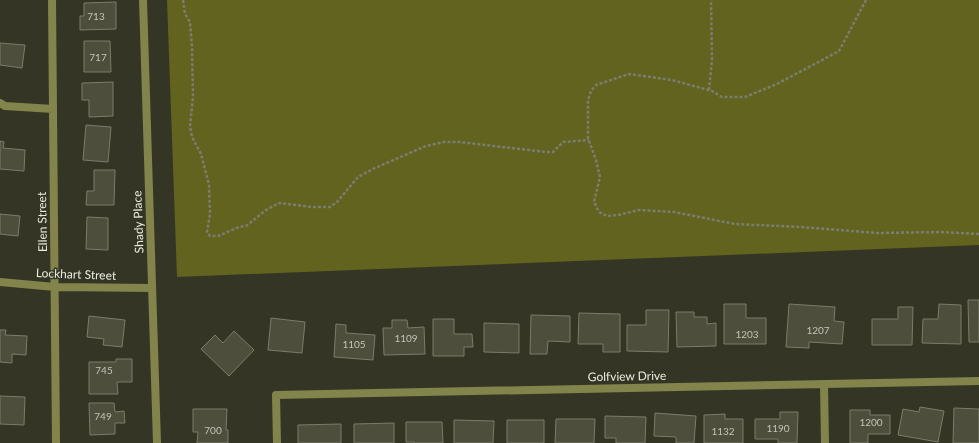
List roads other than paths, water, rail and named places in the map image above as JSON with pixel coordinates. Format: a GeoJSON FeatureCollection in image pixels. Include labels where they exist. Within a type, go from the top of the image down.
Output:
{"type":"FeatureCollection","features":[{"type":"Feature","properties":{"kind":"street","name":"Ellen Street"},"geometry":{"type":"LineString","coordinates":[[52,0],[56,443]]}},
{"type":"Feature","properties":{"kind":"street","name":"Shady Place"},"geometry":{"type":"LineString","coordinates":[[143,0],[157,443]]}},
{"type":"Feature","properties":{"kind":"street"},"geometry":{"type":"LineString","coordinates":[[0,103],[5,106],[53,109]]}},
{"type":"Feature","properties":{"kind":"street","name":"Lockhart Street"},"geometry":{"type":"LineString","coordinates":[[0,282],[55,287],[152,288]]}},
{"type":"Feature","properties":{"kind":"street","name":"Golfview Drive"},"geometry":{"type":"LineString","coordinates":[[277,443],[276,395],[979,381]]}},
{"type":"Feature","properties":{"kind":"street"},"geometry":{"type":"LineString","coordinates":[[824,384],[825,443]]}}]}
